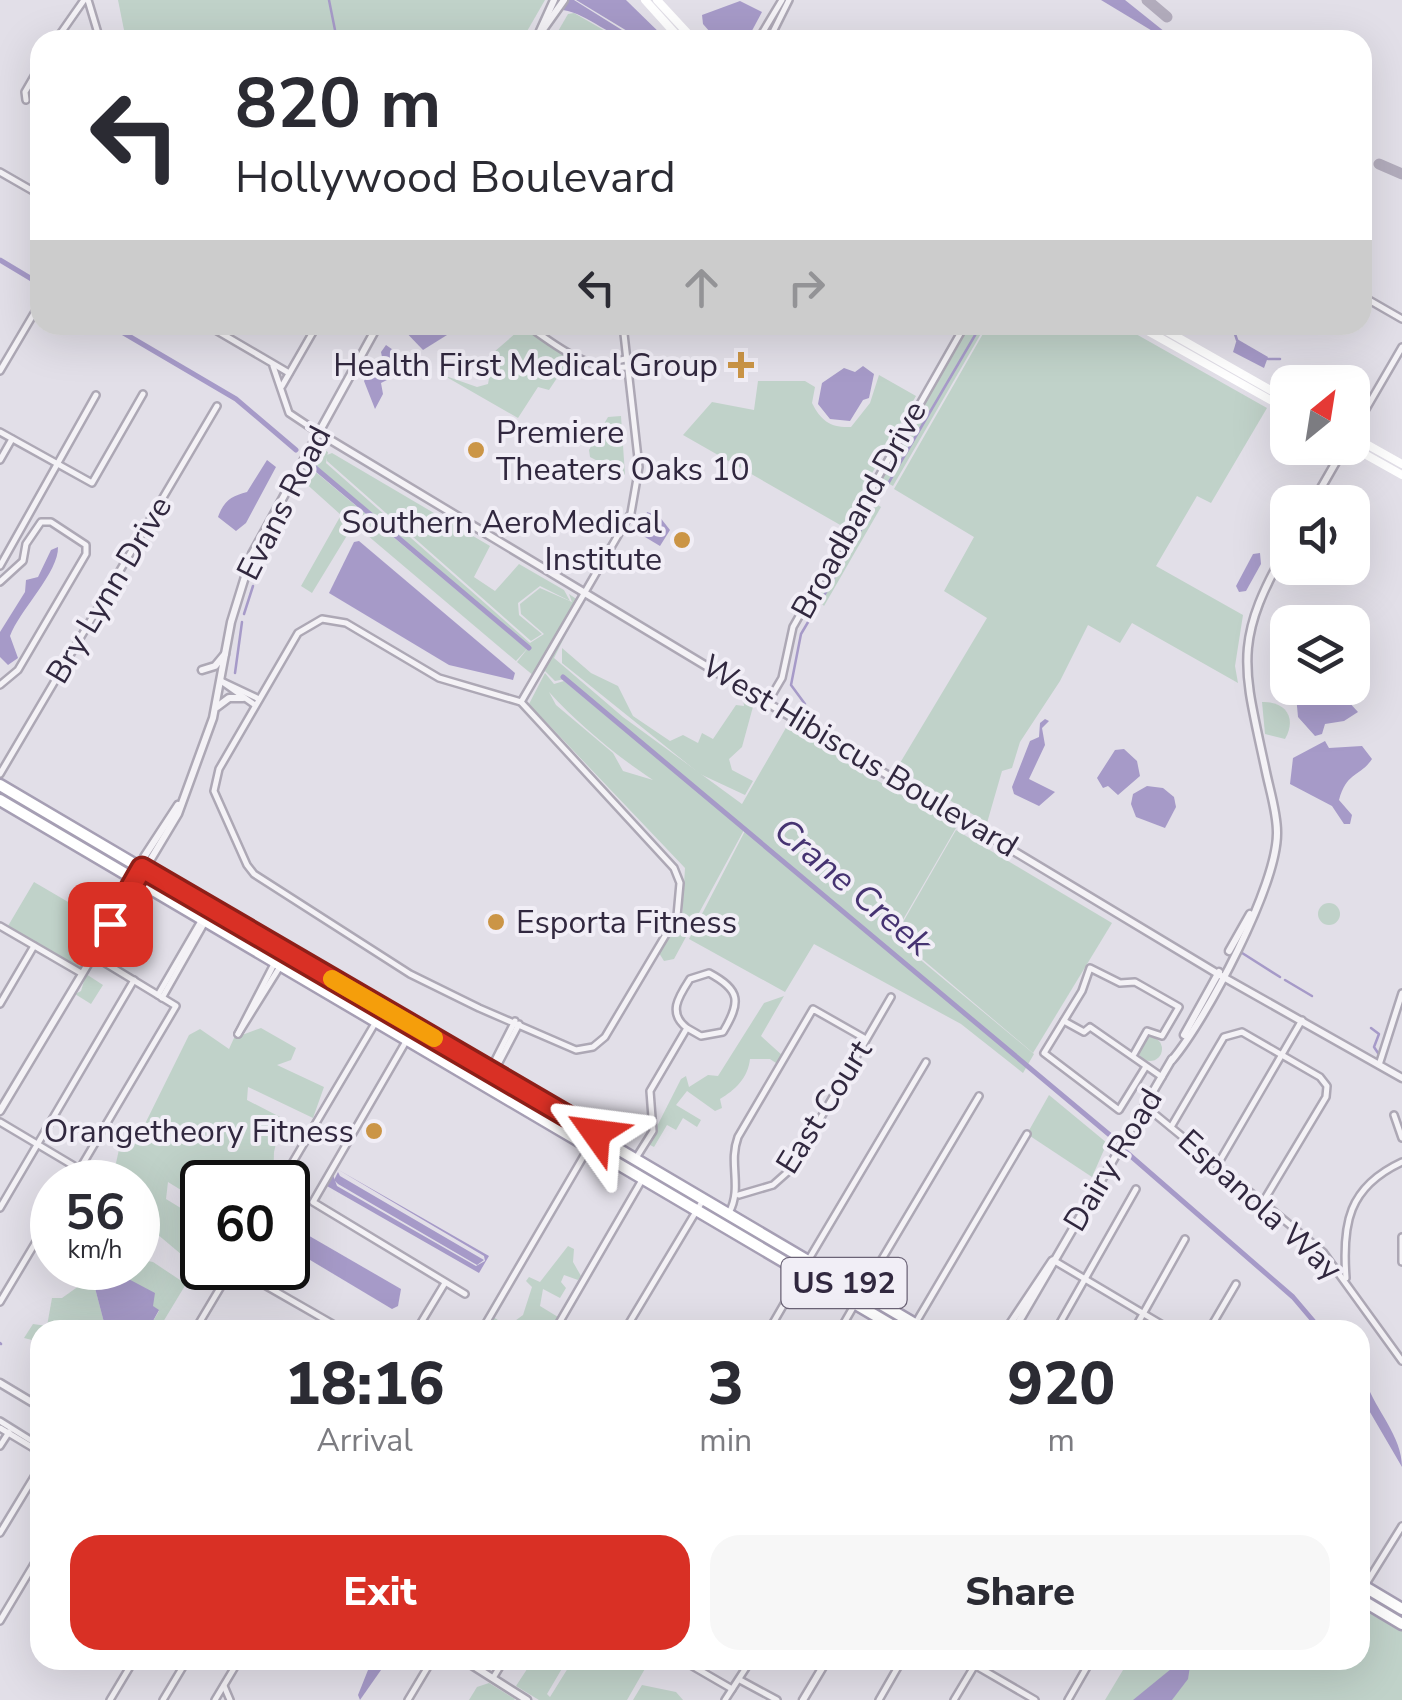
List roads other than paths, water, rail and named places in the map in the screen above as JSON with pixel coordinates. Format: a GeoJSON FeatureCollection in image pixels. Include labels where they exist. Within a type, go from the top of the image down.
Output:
{"type":"FeatureCollection","features":[{"type":"Feature","properties":{"kind":"main road"},"geometry":{"type":"LineString","coordinates":[[645,0],[672,30]]}},
{"type":"Feature","properties":{"kind":"main road"},"geometry":{"type":"LineString","coordinates":[[657,0],[685,30]]}},
{"type":"Feature","properties":{"kind":"main road"},"geometry":{"type":"LineString","coordinates":[[1156,335],[1270,400]]}},
{"type":"Feature","properties":{"kind":"main road"},"geometry":{"type":"LineString","coordinates":[[1174,335],[1270,390]]}},
{"type":"Feature","properties":{"kind":"main road"},"geometry":{"type":"LineString","coordinates":[[1370,445],[1402,464]]}},
{"type":"Feature","properties":{"kind":"main road"},"geometry":{"type":"LineString","coordinates":[[1370,457],[1402,474]]}},
{"type":"Feature","properties":{"kind":"main road","name":"US 192"},"geometry":{"type":"LineString","coordinates":[[2,791],[279,963],[490,1071],[636,1158],[788,1265],[883,1320]]}},
{"type":"Feature","properties":{"kind":"main road","name":"US 192"},"geometry":{"type":"LineString","coordinates":[[140,874],[224,915],[292,956],[381,1015],[408,1038],[644,1178],[728,1215],[908,1320]]}},
{"type":"Feature","properties":{"kind":"main road"},"geometry":{"type":"LineString","coordinates":[[205,919],[224,915]]}},
{"type":"Feature","properties":{"kind":"main road"},"geometry":{"type":"LineString","coordinates":[[262,953],[292,956]]}},
{"type":"Feature","properties":{"kind":"main road"},"geometry":{"type":"LineString","coordinates":[[279,963],[292,956]]}},
{"type":"Feature","properties":{"kind":"main road"},"geometry":{"type":"LineString","coordinates":[[611,1156],[636,1158]]}},
{"type":"Feature","properties":{"kind":"main road"},"geometry":{"type":"LineString","coordinates":[[644,1178],[666,1177]]}},
{"type":"Feature","properties":{"kind":"main road"},"geometry":{"type":"LineString","coordinates":[[788,1265],[808,1262]]}},
{"type":"Feature","properties":{"kind":"main road"},"geometry":{"type":"LineString","coordinates":[[802,1273],[825,1272]]}},
{"type":"Feature","properties":{"kind":"main road"},"geometry":{"type":"LineString","coordinates":[[840,1295],[862,1293]]}},
{"type":"Feature","properties":{"kind":"main road"},"geometry":{"type":"LineString","coordinates":[[1370,1594],[1402,1609]]}},
{"type":"Feature","properties":{"kind":"main road"},"geometry":{"type":"LineString","coordinates":[[1370,1597],[1402,1624]]}},
{"type":"Feature","properties":{"kind":"street"},"geometry":{"type":"LineString","coordinates":[[64,30],[86,0]]}},
{"type":"Feature","properties":{"kind":"street"},"geometry":{"type":"LineString","coordinates":[[86,0],[96,30]]}},
{"type":"Feature","properties":{"kind":"street"},"geometry":{"type":"LineString","coordinates":[[541,30],[554,0]]}},
{"type":"Feature","properties":{"kind":"street"},"geometry":{"type":"LineString","coordinates":[[543,30],[564,0]]}},
{"type":"Feature","properties":{"kind":"street"},"geometry":{"type":"LineString","coordinates":[[765,30],[786,0]]}},
{"type":"Feature","properties":{"kind":"street"},"geometry":{"type":"LineString","coordinates":[[773,30],[786,0]]}},
{"type":"Feature","properties":{"kind":"street"},"geometry":{"type":"LineString","coordinates":[[26,100],[30,83]]}},
{"type":"Feature","properties":{"kind":"street"},"geometry":{"type":"LineString","coordinates":[[0,172],[30,189]]}},
{"type":"Feature","properties":{"kind":"street"},"geometry":{"type":"LineString","coordinates":[[1372,302],[1402,319]]}},
{"type":"Feature","properties":{"kind":"street"},"geometry":{"type":"LineString","coordinates":[[0,371],[30,320]]}},
{"type":"Feature","properties":{"kind":"street"},"geometry":{"type":"LineString","coordinates":[[223,335],[288,373]]}},
{"type":"Feature","properties":{"kind":"street"},"geometry":{"type":"LineString","coordinates":[[281,389],[311,335]]}},
{"type":"Feature","properties":{"kind":"street","name":"Evans Road"},"geometry":{"type":"LineString","coordinates":[[0,1111],[178,814],[216,708],[252,554],[373,335]]}},
{"type":"Feature","properties":{"kind":"street"},"geometry":{"type":"LineString","coordinates":[[542,335],[575,358],[600,365],[626,363]]}},
{"type":"Feature","properties":{"kind":"street"},"geometry":{"type":"LineString","coordinates":[[521,702],[626,522],[636,494],[638,442],[624,335]]}},
{"type":"Feature","properties":{"kind":"street","name":"Broadband Drive"},"geometry":{"type":"LineString","coordinates":[[769,700],[782,678],[786,643],[793,627],[959,335]]}},
{"type":"Feature","properties":{"kind":"street"},"geometry":{"type":"LineString","coordinates":[[1370,403],[1402,347]]}},
{"type":"Feature","properties":{"kind":"street"},"geometry":{"type":"LineString","coordinates":[[271,363],[289,413],[319,434]]}},
{"type":"Feature","properties":{"kind":"street"},"geometry":{"type":"LineString","coordinates":[[0,432],[92,483],[143,394]]}},
{"type":"Feature","properties":{"kind":"street"},"geometry":{"type":"LineString","coordinates":[[0,566],[96,395]]}},
{"type":"Feature","properties":{"kind":"street","name":"Bry Lynn Drive"},"geometry":{"type":"LineString","coordinates":[[0,774],[217,406]]}},
{"type":"Feature","properties":{"kind":"street","name":"West Hibiscus Boulevard"},"geometry":{"type":"LineString","coordinates":[[319,434],[769,700],[1220,975],[1402,1078]]}},
{"type":"Feature","properties":{"kind":"street"},"geometry":{"type":"LineString","coordinates":[[0,460],[12,440]]}},
{"type":"Feature","properties":{"kind":"street"},"geometry":{"type":"LineString","coordinates":[[0,582],[23,562],[26,544],[41,522],[51,522],[86,545],[86,554],[18,670],[0,685]]}},
{"type":"Feature","properties":{"kind":"street","name":"Dairy Road"},"geometry":{"type":"LineString","coordinates":[[1020,1320],[1220,975],[1274,866],[1278,828],[1249,706],[1245,643],[1255,606],[1270,579]]}},
{"type":"Feature","properties":{"kind":"street"},"geometry":{"type":"LineString","coordinates":[[322,619],[346,623],[439,678],[521,702],[664,855],[680,883],[681,902],[605,1037],[593,1047],[570,1048],[410,974],[254,874],[214,792],[219,768],[298,633],[322,619]]}},
{"type":"Feature","properties":{"kind":"street"},"geometry":{"type":"LineString","coordinates":[[202,670],[215,666],[226,653]]}},
{"type":"Feature","properties":{"kind":"street"},"geometry":{"type":"LineString","coordinates":[[221,681],[257,702]]}},
{"type":"Feature","properties":{"kind":"street"},"geometry":{"type":"LineString","coordinates":[[221,681],[243,698]]}},
{"type":"Feature","properties":{"kind":"street"},"geometry":{"type":"LineString","coordinates":[[216,708],[229,698],[257,702]]}},
{"type":"Feature","properties":{"kind":"street"},"geometry":{"type":"LineString","coordinates":[[160,996],[205,919]]}},
{"type":"Feature","properties":{"kind":"street"},"geometry":{"type":"LineString","coordinates":[[0,926],[81,973]]}},
{"type":"Feature","properties":{"kind":"street"},"geometry":{"type":"LineString","coordinates":[[0,1004],[34,946]]}},
{"type":"Feature","properties":{"kind":"street"},"geometry":{"type":"LineString","coordinates":[[85,1160],[176,1006],[92,955]]}},
{"type":"Feature","properties":{"kind":"street"},"geometry":{"type":"LineString","coordinates":[[279,963],[238,1034],[279,963]]}},
{"type":"Feature","properties":{"kind":"street"},"geometry":{"type":"LineString","coordinates":[[1134,1054],[1147,1030],[1162,1036],[1179,1007],[1135,982],[1120,983],[1090,968],[1044,1053],[1119,1110],[1145,1068]]}},
{"type":"Feature","properties":{"kind":"street"},"geometry":{"type":"LineString","coordinates":[[709,973],[729,984],[737,994],[738,1006],[722,1032],[701,1036],[686,1028],[676,1017],[675,1008],[690,979],[709,973]]}},
{"type":"Feature","properties":{"kind":"street"},"geometry":{"type":"LineString","coordinates":[[0,1208],[134,980]]}},
{"type":"Feature","properties":{"kind":"street"},"geometry":{"type":"LineString","coordinates":[[1379,1065],[1402,993]]}},
{"type":"Feature","properties":{"kind":"street","name":"East Court"},"geometry":{"type":"LineString","coordinates":[[738,1195],[774,1185],[791,1169],[891,997]]}},
{"type":"Feature","properties":{"kind":"street"},"geometry":{"type":"LineString","coordinates":[[728,1215],[738,1195],[733,1149],[813,1009],[864,1038]]}},
{"type":"Feature","properties":{"kind":"street"},"geometry":{"type":"LineString","coordinates":[[294,1160],[381,1015]]}},
{"type":"Feature","properties":{"kind":"street"},"geometry":{"type":"LineString","coordinates":[[1217,1166],[1302,1020]]}},
{"type":"Feature","properties":{"kind":"street"},"geometry":{"type":"LineString","coordinates":[[1064,1021],[1084,1032],[1090,1027],[1162,1077]]}},
{"type":"Feature","properties":{"kind":"street"},"geometry":{"type":"LineString","coordinates":[[484,1082],[517,1022]]}},
{"type":"Feature","properties":{"kind":"street"},"geometry":{"type":"LineString","coordinates":[[636,1158],[653,1131],[650,1091],[686,1028]]}},
{"type":"Feature","properties":{"kind":"street"},"geometry":{"type":"LineString","coordinates":[[1171,1126],[1224,1037],[1233,1031],[1320,1077],[1327,1086],[1326,1097],[1263,1202]]}},
{"type":"Feature","properties":{"kind":"street"},"geometry":{"type":"LineString","coordinates":[[408,1038],[314,1202],[464,1294]]}},
{"type":"Feature","properties":{"kind":"street"},"geometry":{"type":"LineString","coordinates":[[808,1262],[926,1062]]}},
{"type":"Feature","properties":{"kind":"street"},"geometry":{"type":"LineString","coordinates":[[862,1293],[979,1096]]}},
{"type":"Feature","properties":{"kind":"street","name":"Espanola Way"},"geometry":{"type":"LineString","coordinates":[[1144,1106],[1323,1252],[1402,1361]]}},
{"type":"Feature","properties":{"kind":"street"},"geometry":{"type":"LineString","coordinates":[[1394,1115],[1402,1138]]}},
{"type":"Feature","properties":{"kind":"street"},"geometry":{"type":"LineString","coordinates":[[0,1122],[63,1160]]}},
{"type":"Feature","properties":{"kind":"street"},"geometry":{"type":"LineString","coordinates":[[924,1320],[1027,1134]]}},
{"type":"Feature","properties":{"kind":"street"},"geometry":{"type":"LineString","coordinates":[[488,1320],[590,1144]]}},
{"type":"Feature","properties":{"kind":"street"},"geometry":{"type":"LineString","coordinates":[[1346,1280],[1343,1242],[1349,1216],[1374,1176],[1402,1162]]}},
{"type":"Feature","properties":{"kind":"street"},"geometry":{"type":"LineString","coordinates":[[561,1320],[644,1178]]}},
{"type":"Feature","properties":{"kind":"street"},"geometry":{"type":"LineString","coordinates":[[1062,1320],[1136,1189]]}},
{"type":"Feature","properties":{"kind":"street"},"geometry":{"type":"LineString","coordinates":[[631,1320],[699,1205]]}},
{"type":"Feature","properties":{"kind":"street"},"geometry":{"type":"LineString","coordinates":[[1402,1237],[1402,1262]]}},
{"type":"Feature","properties":{"kind":"street"},"geometry":{"type":"LineString","coordinates":[[1140,1320],[1185,1239]]}},
{"type":"Feature","properties":{"kind":"street"},"geometry":{"type":"LineString","coordinates":[[0,1302],[30,1252]]}},
{"type":"Feature","properties":{"kind":"street"},"geometry":{"type":"LineString","coordinates":[[1053,1260],[1154,1320]]}},
{"type":"Feature","properties":{"kind":"street","name":"Dairy Road"},"geometry":{"type":"LineString","coordinates":[[1013,1320],[1053,1260]]}},
{"type":"Feature","properties":{"kind":"street"},"geometry":{"type":"LineString","coordinates":[[774,1320],[802,1273]]}},
{"type":"Feature","properties":{"kind":"street"},"geometry":{"type":"LineString","coordinates":[[423,1320],[445,1283]]}},
{"type":"Feature","properties":{"kind":"street"},"geometry":{"type":"LineString","coordinates":[[1216,1320],[1236,1284]]}},
{"type":"Feature","properties":{"kind":"street"},"geometry":{"type":"LineString","coordinates":[[201,1320],[220,1290]]}},
{"type":"Feature","properties":{"kind":"street"},"geometry":{"type":"LineString","coordinates":[[273,1290],[325,1320]]}},
{"type":"Feature","properties":{"kind":"street"},"geometry":{"type":"LineString","coordinates":[[846,1320],[855,1304]]}},
{"type":"Feature","properties":{"kind":"street"},"geometry":{"type":"LineString","coordinates":[[0,1383],[30,1401]]}},
{"type":"Feature","properties":{"kind":"street"},"geometry":{"type":"LineString","coordinates":[[0,1425],[30,1443]]}},
{"type":"Feature","properties":{"kind":"street"},"geometry":{"type":"LineString","coordinates":[[0,1446],[10,1430]]}},
{"type":"Feature","properties":{"kind":"street"},"geometry":{"type":"LineString","coordinates":[[0,1534],[30,1484]]}},
{"type":"Feature","properties":{"kind":"street"},"geometry":{"type":"LineString","coordinates":[[1370,1576],[1402,1526]]}},
{"type":"Feature","properties":{"kind":"street"},"geometry":{"type":"LineString","coordinates":[[0,1621],[30,1571]]}},
{"type":"Feature","properties":{"kind":"street"},"geometry":{"type":"LineString","coordinates":[[110,1700],[128,1670]]}},
{"type":"Feature","properties":{"kind":"street"},"geometry":{"type":"LineString","coordinates":[[163,1700],[181,1670]]}},
{"type":"Feature","properties":{"kind":"street"},"geometry":{"type":"LineString","coordinates":[[215,1700],[234,1670]]}},
{"type":"Feature","properties":{"kind":"street"},"geometry":{"type":"LineString","coordinates":[[408,1700],[426,1670]]}},
{"type":"Feature","properties":{"kind":"street"},"geometry":{"type":"LineString","coordinates":[[480,1670],[528,1700]]}},
{"type":"Feature","properties":{"kind":"street"},"geometry":{"type":"LineString","coordinates":[[493,1678],[498,1670]]}},
{"type":"Feature","properties":{"kind":"street"},"geometry":{"type":"LineString","coordinates":[[699,1670],[732,1689]]}},
{"type":"Feature","properties":{"kind":"street"},"geometry":{"type":"LineString","coordinates":[[725,1700],[745,1670]]}},
{"type":"Feature","properties":{"kind":"street"},"geometry":{"type":"LineString","coordinates":[[803,1700],[821,1670]]}},
{"type":"Feature","properties":{"kind":"street"},"geometry":{"type":"LineString","coordinates":[[878,1700],[896,1670]]}},
{"type":"Feature","properties":{"kind":"street"},"geometry":{"type":"LineString","coordinates":[[954,1700],[971,1670]]}},
{"type":"Feature","properties":{"kind":"street"},"geometry":{"type":"LineString","coordinates":[[988,1670],[1032,1699]]}},
{"type":"Feature","properties":{"kind":"street"},"geometry":{"type":"LineString","coordinates":[[1068,1700],[1085,1670]]}},
{"type":"Feature","properties":{"kind":"street"},"geometry":{"type":"LineString","coordinates":[[739,1679],[777,1700]]}},
{"type":"Feature","properties":{"kind":"street"},"geometry":{"type":"LineString","coordinates":[[224,1686],[230,1700]]}},
{"type":"Feature","properties":{"kind":"waterway"},"geometry":{"type":"LineString","coordinates":[[329,0],[335,30]]}},
{"type":"Feature","properties":{"kind":"waterway","name":"Crane Creek"},"geometry":{"type":"LineString","coordinates":[[0,260],[30,278]]}},
{"type":"Feature","properties":{"kind":"waterway","name":"Crane Creek"},"geometry":{"type":"LineString","coordinates":[[127,335],[236,399],[296,450]]}},
{"type":"Feature","properties":{"kind":"waterway"},"geometry":{"type":"LineString","coordinates":[[882,494],[975,335]]}},
{"type":"Feature","properties":{"kind":"waterway"},"geometry":{"type":"LineString","coordinates":[[1235,335],[1237,340]]}},
{"type":"Feature","properties":{"kind":"waterway"},"geometry":{"type":"LineString","coordinates":[[1268,359],[1280,359]]}},
{"type":"Feature","properties":{"kind":"waterway","name":"Crane Creek"},"geometry":{"type":"LineString","coordinates":[[313,466],[529,648]]}},
{"type":"Feature","properties":{"kind":"waterway"},"geometry":{"type":"LineString","coordinates":[[821,601],[873,508]]}},
{"type":"Feature","properties":{"kind":"waterway"},"geometry":{"type":"LineString","coordinates":[[244,614],[253,586]]}},
{"type":"Feature","properties":{"kind":"waterway"},"geometry":{"type":"LineString","coordinates":[[803,709],[805,704],[791,685],[801,634],[814,612]]}},
{"type":"Feature","properties":{"kind":"waterway"},"geometry":{"type":"LineString","coordinates":[[235,673],[242,622]]}},
{"type":"Feature","properties":{"kind":"waterway","name":"Crane Creek"},"geometry":{"type":"LineString","coordinates":[[563,677],[1111,1136]]}},
{"type":"Feature","properties":{"kind":"waterway"},"geometry":{"type":"LineString","coordinates":[[1239,951],[1280,977]]}},
{"type":"Feature","properties":{"kind":"waterway"},"geometry":{"type":"LineString","coordinates":[[1285,980],[1312,996]]}},
{"type":"Feature","properties":{"kind":"waterway"},"geometry":{"type":"LineString","coordinates":[[1371,1028],[1379,1034],[1374,1047],[1378,1053]]}},
{"type":"Feature","properties":{"kind":"waterway","name":"Crane Creek"},"geometry":{"type":"LineString","coordinates":[[1125,1151],[1293,1297],[1313,1320]]}},
{"type":"Feature","properties":{"kind":"place","name":"Health First Medical Group"},"geometry":{"type":"Point","coordinates":[741,365]}},
{"type":"Feature","properties":{"kind":"place","name":"Premiere Theaters Oaks 10"},"geometry":{"type":"Point","coordinates":[476,450]}},
{"type":"Feature","properties":{"kind":"place","name":"Southern AeroMedical Institute"},"geometry":{"type":"Point","coordinates":[682,540]}},
{"type":"Feature","properties":{"kind":"place","name":"Esporta Fitness"},"geometry":{"type":"Point","coordinates":[496,922]}},
{"type":"Feature","properties":{"kind":"place","name":"Orangetheory Fitness"},"geometry":{"type":"Point","coordinates":[374,1131]}}]}
